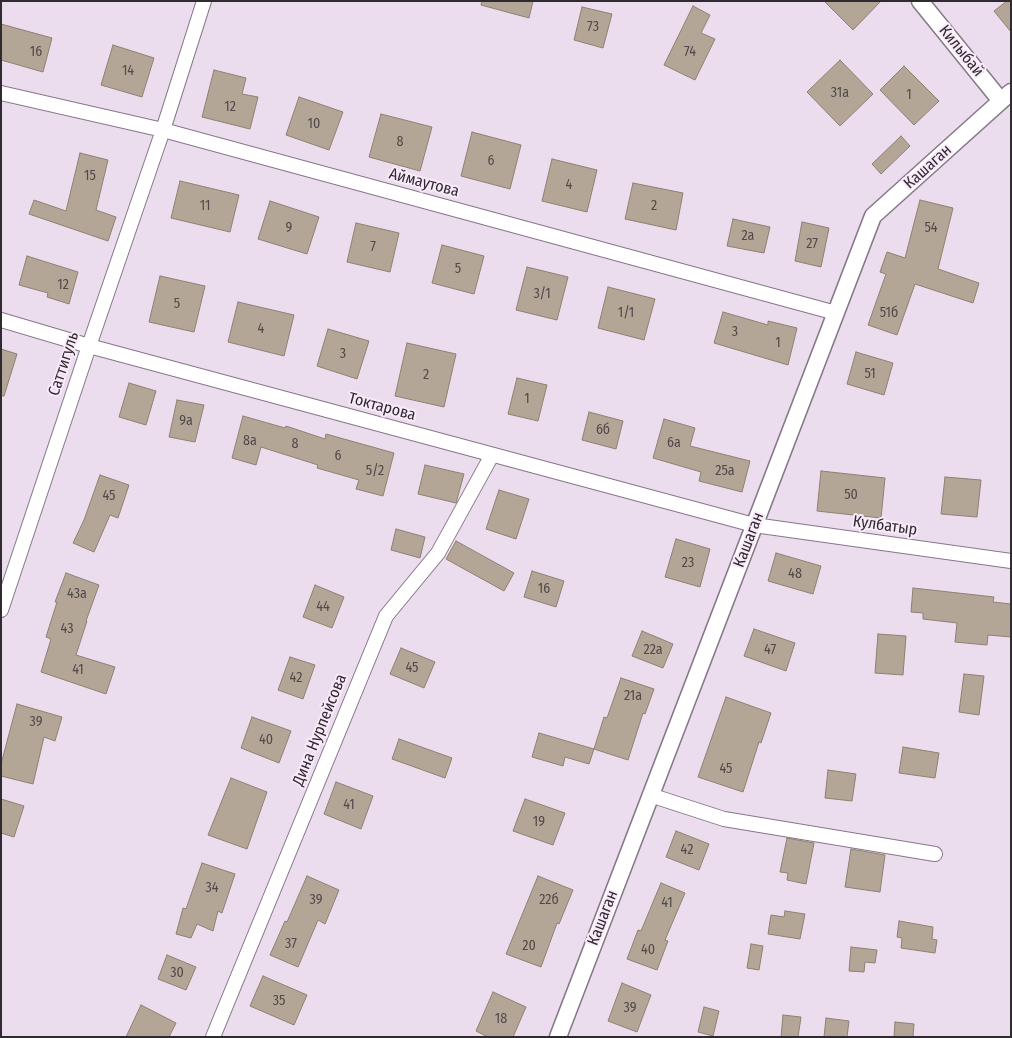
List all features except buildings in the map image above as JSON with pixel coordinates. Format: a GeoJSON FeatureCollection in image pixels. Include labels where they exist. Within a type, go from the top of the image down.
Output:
{"type":"FeatureCollection","features":[{"type":"Feature","properties":{"kind":"street","name":"Саттигуль"},"geometry":{"type":"LineString","coordinates":[[1,610],[163,130],[204,1]]}},
{"type":"Feature","properties":{"kind":"street","name":"Килыбай"},"geometry":{"type":"LineString","coordinates":[[920,1],[1006,96]]}},
{"type":"Feature","properties":{"kind":"street","name":"Аймаутова"},"geometry":{"type":"LineString","coordinates":[[1,93],[163,130],[836,313]]}},
{"type":"Feature","properties":{"kind":"street","name":"Кашаган"},"geometry":{"type":"LineString","coordinates":[[558,1037],[873,216],[1006,96]]}},
{"type":"Feature","properties":{"kind":"street","name":"Токтарова"},"geometry":{"type":"LineString","coordinates":[[1,320],[89,346],[754,525]]}},
{"type":"Feature","properties":{"kind":"street","name":"Дина Нурпейсова"},"geometry":{"type":"LineString","coordinates":[[213,1037],[386,616],[438,553],[492,455]]}},
{"type":"Feature","properties":{"kind":"street","name":"Кулбатыр"},"geometry":{"type":"LineString","coordinates":[[754,525],[1011,561]]}},
{"type":"Feature","properties":{"kind":"street"},"geometry":{"type":"LineString","coordinates":[[650,795],[724,819],[935,854]]}}]}
